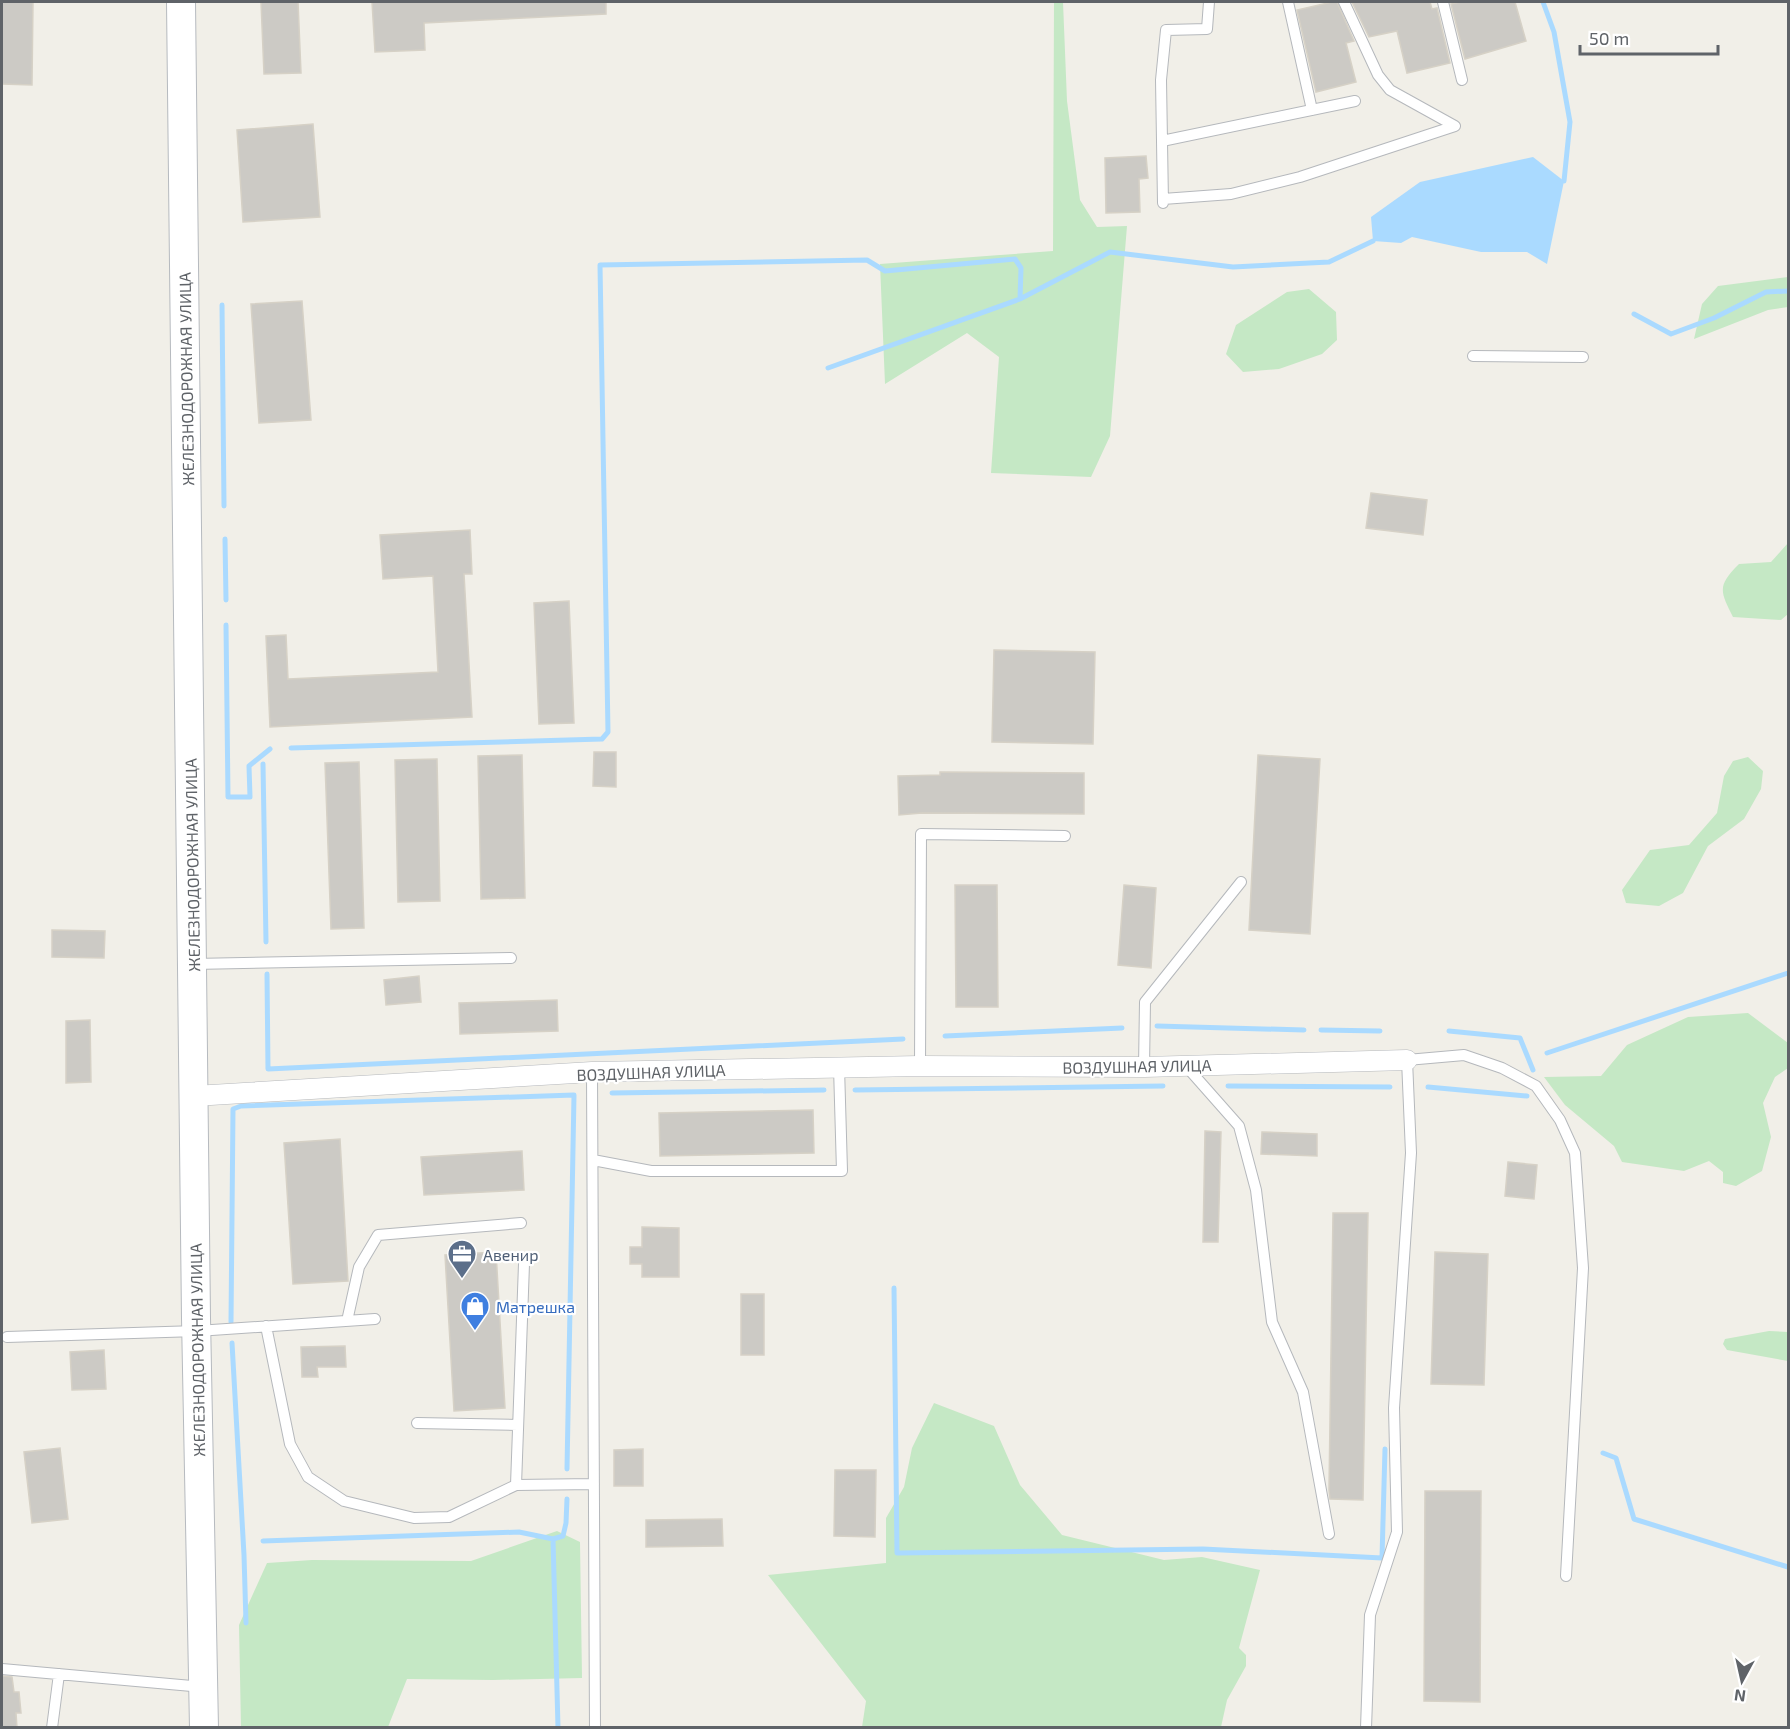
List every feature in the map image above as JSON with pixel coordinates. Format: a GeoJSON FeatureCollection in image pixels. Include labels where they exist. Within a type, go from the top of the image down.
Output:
{"type":"FeatureCollection","features":[{"type":"Feature","properties":{"kind":"main road","name":"ЖЕЛЕЗНОДОРОЖНАЯ УЛИЦА"},"geometry":{"type":"LineString","coordinates":[[181,2],[196,1331],[204,1728]]}},
{"type":"Feature","properties":{"kind":"street","name":"ВОЗДУШНАЯ УЛИЦА"},"geometry":{"type":"LineString","coordinates":[[194,1096],[592,1072],[920,1066],[1144,1067],[1407,1060]]}},
{"type":"Feature","properties":{"kind":"lane"},"geometry":{"type":"LineString","coordinates":[[1209,2],[1207,29],[1166,30],[1161,80],[1163,201],[1231,194],[1300,177],[1455,126],[1390,90],[1378,75],[1344,2]]}},
{"type":"Feature","properties":{"kind":"lane"},"geometry":{"type":"LineString","coordinates":[[1288,2],[1312,110]]}},
{"type":"Feature","properties":{"kind":"lane"},"geometry":{"type":"LineString","coordinates":[[1443,2],[1462,80]]}},
{"type":"Feature","properties":{"kind":"lane"},"geometry":{"type":"LineString","coordinates":[[1162,141],[1355,101]]}},
{"type":"Feature","properties":{"kind":"lane"},"geometry":{"type":"LineString","coordinates":[[1473,356],[1584,357]]}},
{"type":"Feature","properties":{"kind":"lane"},"geometry":{"type":"LineString","coordinates":[[920,1066],[921,834],[1065,836]]}},
{"type":"Feature","properties":{"kind":"lane"},"geometry":{"type":"LineString","coordinates":[[1144,1067],[1145,1002],[1241,882]]}},
{"type":"Feature","properties":{"kind":"lane"},"geometry":{"type":"LineString","coordinates":[[193,964],[512,958]]}},
{"type":"Feature","properties":{"kind":"lane"},"geometry":{"type":"LineString","coordinates":[[1366,1728],[1370,1615],[1397,1532],[1394,1408],[1411,1153],[1407,1060],[1464,1055],[1502,1068],[1536,1086],[1560,1120],[1575,1153],[1583,1268],[1566,1576]]}},
{"type":"Feature","properties":{"kind":"lane"},"geometry":{"type":"LineString","coordinates":[[1186,1066],[1239,1126],[1256,1190],[1272,1322],[1304,1392],[1329,1534]]}},
{"type":"Feature","properties":{"kind":"lane"},"geometry":{"type":"LineString","coordinates":[[593,1160],[651,1172],[842,1171],[839,1067]]}},
{"type":"Feature","properties":{"kind":"lane"},"geometry":{"type":"LineString","coordinates":[[592,1072],[595,1728]]}},
{"type":"Feature","properties":{"kind":"lane"},"geometry":{"type":"LineString","coordinates":[[347,1321],[359,1267],[378,1235],[521,1223]]}},
{"type":"Feature","properties":{"kind":"lane"},"geometry":{"type":"LineString","coordinates":[[516,1485],[524,1264]]}},
{"type":"Feature","properties":{"kind":"lane"},"geometry":{"type":"LineString","coordinates":[[7,1337],[196,1331],[375,1319]]}},
{"type":"Feature","properties":{"kind":"lane"},"geometry":{"type":"LineString","coordinates":[[266,1326],[290,1444],[308,1477],[344,1501],[414,1518],[449,1516],[516,1485],[594,1484]]}},
{"type":"Feature","properties":{"kind":"lane"},"geometry":{"type":"LineString","coordinates":[[417,1423],[518,1425]]}},
{"type":"Feature","properties":{"kind":"lane"},"geometry":{"type":"LineString","coordinates":[[2,1669],[204,1687]]}},
{"type":"Feature","properties":{"kind":"lane"},"geometry":{"type":"LineString","coordinates":[[52,1728],[59,1674]]}},
{"type":"Feature","properties":{"kind":"green space"},"geometry":{"type":"Polygon","coordinates":[[[1054,2],[1063,2],[1067,101],[1080,200],[1097,227],[1127,226],[1110,436],[1091,477],[991,473],[999,357],[967,333],[885,384],[880,264],[1053,251],[1054,2]]]}},
{"type":"Feature","properties":{"kind":"green space"},"geometry":{"type":"Polygon","coordinates":[[[1788,277],[1788,307],[1768,310],[1694,339],[1702,304],[1718,286],[1788,277]]]}},
{"type":"Feature","properties":{"kind":"green space"},"geometry":{"type":"Polygon","coordinates":[[[1309,289],[1336,312],[1337,340],[1322,354],[1279,369],[1243,372],[1226,354],[1236,325],[1287,292],[1309,289]]]}},
{"type":"Feature","properties":{"kind":"green space"},"geometry":{"type":"Polygon","coordinates":[[[1788,543],[1788,614],[1781,620],[1733,617],[1723,595],[1727,578],[1739,564],[1771,562],[1788,543]]]}},
{"type":"Feature","properties":{"kind":"green space"},"geometry":{"type":"Polygon","coordinates":[[[1748,757],[1763,771],[1761,789],[1744,819],[1708,846],[1683,893],[1659,906],[1626,903],[1622,890],[1650,850],[1689,845],[1717,813],[1724,776],[1733,761],[1748,757]]]}},
{"type":"Feature","properties":{"kind":"green space"},"geometry":{"type":"Polygon","coordinates":[[[1748,1013],[1788,1043],[1788,1068],[1775,1077],[1763,1103],[1771,1137],[1762,1171],[1736,1186],[1723,1183],[1723,1172],[1709,1161],[1684,1171],[1622,1162],[1614,1146],[1565,1105],[1544,1077],[1601,1076],[1627,1045],[1688,1017],[1748,1013]]]}},
{"type":"Feature","properties":{"kind":"green space"},"geometry":{"type":"Polygon","coordinates":[[[1769,1331],[1788,1332],[1788,1361],[1727,1350],[1723,1344],[1725,1339],[1769,1331]]]}},
{"type":"Feature","properties":{"kind":"green space"},"geometry":{"type":"Polygon","coordinates":[[[934,1403],[994,1426],[1020,1485],[1062,1535],[1164,1560],[1202,1557],[1260,1570],[1239,1648],[1246,1655],[1246,1666],[1227,1700],[1221,1727],[862,1727],[866,1701],[768,1575],[886,1563],[886,1518],[904,1487],[912,1448],[934,1403]]]}},
{"type":"Feature","properties":{"kind":"green space"},"geometry":{"type":"Polygon","coordinates":[[[557,1531],[580,1542],[582,1678],[407,1679],[388,1727],[241,1727],[239,1625],[267,1563],[312,1560],[471,1561],[557,1531]]]}},
{"type":"Feature","properties":{"kind":"water"},"geometry":{"type":"Polygon","coordinates":[[[1533,157],[1564,181],[1547,264],[1527,252],[1481,252],[1412,237],[1401,243],[1373,241],[1371,217],[1420,182],[1533,157]]]}},
{"type":"Feature","properties":{"kind":"building"},"geometry":{"type":"Polygon","coordinates":[[[2,2],[33,2],[32,85],[2,84],[2,2]]]}},
{"type":"Feature","properties":{"kind":"building"},"geometry":{"type":"Polygon","coordinates":[[[261,2],[298,2],[301,73],[264,74],[261,2]]]}},
{"type":"Feature","properties":{"kind":"building"},"geometry":{"type":"Polygon","coordinates":[[[372,2],[606,2],[606,14],[424,23],[425,50],[375,52],[372,2]]]}},
{"type":"Feature","properties":{"kind":"building"},"geometry":{"type":"Polygon","coordinates":[[[1337,2],[1354,41],[1346,43],[1356,82],[1316,92],[1297,10],[1337,2]]]}},
{"type":"Feature","properties":{"kind":"building"},"geometry":{"type":"Polygon","coordinates":[[[1352,2],[1430,2],[1432,9],[1437,8],[1450,63],[1407,73],[1397,31],[1369,37],[1352,2]]]}},
{"type":"Feature","properties":{"kind":"building"},"geometry":{"type":"Polygon","coordinates":[[[1515,2],[1526,41],[1465,59],[1451,4],[1515,2]]]}},
{"type":"Feature","properties":{"kind":"building"},"geometry":{"type":"Polygon","coordinates":[[[313,124],[320,217],[243,222],[237,130],[313,124]]]}},
{"type":"Feature","properties":{"kind":"building"},"geometry":{"type":"Polygon","coordinates":[[[1146,156],[1148,178],[1139,179],[1140,212],[1106,213],[1105,158],[1146,156]]]}},
{"type":"Feature","properties":{"kind":"building"},"geometry":{"type":"Polygon","coordinates":[[[302,301],[311,420],[259,423],[251,304],[302,301]]]}},
{"type":"Feature","properties":{"kind":"building"},"geometry":{"type":"Polygon","coordinates":[[[1371,493],[1427,500],[1423,535],[1366,528],[1371,493]]]}},
{"type":"Feature","properties":{"kind":"building"},"geometry":{"type":"Polygon","coordinates":[[[470,530],[472,574],[464,574],[472,717],[270,727],[266,636],[286,635],[288,679],[438,672],[433,576],[383,579],[380,535],[470,530]]]}},
{"type":"Feature","properties":{"kind":"building"},"geometry":{"type":"Polygon","coordinates":[[[569,601],[574,723],[539,724],[534,603],[569,601]]]}},
{"type":"Feature","properties":{"kind":"building"},"geometry":{"type":"Polygon","coordinates":[[[994,650],[1095,652],[1093,744],[992,742],[994,650]]]}},
{"type":"Feature","properties":{"kind":"building"},"geometry":{"type":"Polygon","coordinates":[[[594,752],[616,752],[616,787],[593,786],[594,752]]]}},
{"type":"Feature","properties":{"kind":"building"},"geometry":{"type":"Polygon","coordinates":[[[522,755],[525,898],[481,899],[478,756],[522,755]]]}},
{"type":"Feature","properties":{"kind":"building"},"geometry":{"type":"Polygon","coordinates":[[[1258,755],[1320,759],[1310,934],[1249,930],[1258,755]]]}},
{"type":"Feature","properties":{"kind":"building"},"geometry":{"type":"Polygon","coordinates":[[[437,759],[440,901],[398,902],[395,760],[437,759]]]}},
{"type":"Feature","properties":{"kind":"building"},"geometry":{"type":"Polygon","coordinates":[[[359,762],[364,928],[331,929],[325,763],[359,762]]]}},
{"type":"Feature","properties":{"kind":"building"},"geometry":{"type":"Polygon","coordinates":[[[940,772],[1084,773],[1084,814],[922,813],[899,815],[898,776],[940,775],[940,772]]]}},
{"type":"Feature","properties":{"kind":"building"},"geometry":{"type":"Polygon","coordinates":[[[955,885],[997,885],[998,1007],[956,1007],[955,885]]]}},
{"type":"Feature","properties":{"kind":"building"},"geometry":{"type":"Polygon","coordinates":[[[1124,885],[1156,888],[1151,968],[1118,965],[1124,885]]]}},
{"type":"Feature","properties":{"kind":"building"},"geometry":{"type":"Polygon","coordinates":[[[52,930],[105,931],[104,958],[52,957],[52,930]]]}},
{"type":"Feature","properties":{"kind":"building"},"geometry":{"type":"Polygon","coordinates":[[[419,976],[421,1002],[386,1005],[384,980],[419,976]]]}},
{"type":"Feature","properties":{"kind":"building"},"geometry":{"type":"Polygon","coordinates":[[[557,1000],[558,1031],[460,1034],[459,1003],[557,1000]]]}},
{"type":"Feature","properties":{"kind":"building"},"geometry":{"type":"Polygon","coordinates":[[[90,1020],[91,1082],[66,1083],[66,1021],[90,1020]]]}},
{"type":"Feature","properties":{"kind":"building"},"geometry":{"type":"Polygon","coordinates":[[[813,1110],[814,1153],[660,1156],[659,1113],[813,1110]]]}},
{"type":"Feature","properties":{"kind":"building"},"geometry":{"type":"Polygon","coordinates":[[[1205,1131],[1221,1132],[1218,1242],[1203,1242],[1205,1131]]]}},
{"type":"Feature","properties":{"kind":"building"},"geometry":{"type":"Polygon","coordinates":[[[1262,1132],[1317,1134],[1317,1156],[1261,1154],[1262,1132]]]}},
{"type":"Feature","properties":{"kind":"building"},"geometry":{"type":"Polygon","coordinates":[[[340,1139],[348,1281],[293,1284],[284,1143],[340,1139]]]}},
{"type":"Feature","properties":{"kind":"building"},"geometry":{"type":"Polygon","coordinates":[[[522,1151],[524,1190],[424,1195],[421,1157],[522,1151]]]}},
{"type":"Feature","properties":{"kind":"building"},"geometry":{"type":"Polygon","coordinates":[[[1508,1162],[1537,1165],[1534,1199],[1505,1196],[1508,1162]]]}},
{"type":"Feature","properties":{"kind":"building"},"geometry":{"type":"Polygon","coordinates":[[[1333,1213],[1368,1213],[1363,1500],[1330,1499],[1329,1490],[1333,1213]]]}},
{"type":"Feature","properties":{"kind":"building"},"geometry":{"type":"Polygon","coordinates":[[[642,1227],[679,1228],[679,1277],[642,1277],[642,1264],[630,1264],[630,1247],[642,1247],[642,1227]]]}},
{"type":"Feature","properties":{"kind":"building","name":"Матрешка"},"geometry":{"type":"Polygon","coordinates":[[[496,1252],[505,1408],[454,1411],[445,1255],[496,1252]]]}},
{"type":"Feature","properties":{"kind":"building"},"geometry":{"type":"Polygon","coordinates":[[[1435,1252],[1488,1254],[1484,1385],[1431,1384],[1435,1252]]]}},
{"type":"Feature","properties":{"kind":"building"},"geometry":{"type":"Polygon","coordinates":[[[741,1294],[764,1294],[764,1355],[741,1355],[741,1294]]]}},
{"type":"Feature","properties":{"kind":"building"},"geometry":{"type":"Polygon","coordinates":[[[345,1346],[346,1367],[317,1367],[318,1377],[302,1377],[301,1347],[345,1346]]]}},
{"type":"Feature","properties":{"kind":"building"},"geometry":{"type":"Polygon","coordinates":[[[104,1350],[106,1389],[72,1390],[70,1352],[104,1350]]]}},
{"type":"Feature","properties":{"kind":"building"},"geometry":{"type":"Polygon","coordinates":[[[60,1448],[68,1519],[32,1523],[24,1452],[60,1448]]]}},
{"type":"Feature","properties":{"kind":"building"},"geometry":{"type":"Polygon","coordinates":[[[643,1449],[643,1486],[614,1486],[614,1450],[643,1449]]]}},
{"type":"Feature","properties":{"kind":"building"},"geometry":{"type":"Polygon","coordinates":[[[835,1470],[876,1470],[875,1537],[834,1536],[835,1470]]]}},
{"type":"Feature","properties":{"kind":"building"},"geometry":{"type":"Polygon","coordinates":[[[1425,1491],[1481,1491],[1480,1702],[1424,1701],[1425,1491]]]}},
{"type":"Feature","properties":{"kind":"building"},"geometry":{"type":"Polygon","coordinates":[[[722,1519],[723,1546],[646,1547],[646,1520],[722,1519]]]}},
{"type":"Feature","properties":{"kind":"building"},"geometry":{"type":"Polygon","coordinates":[[[2,1676],[12,1677],[14,1692],[19,1692],[21,1713],[16,1713],[17,1728],[2,1728],[2,1676]]]}},
{"type":"Feature","properties":{"kind":"waterway"},"geometry":{"type":"LineString","coordinates":[[1543,2],[1554,32],[1570,122],[1564,181]]}},
{"type":"Feature","properties":{"kind":"waterway"},"geometry":{"type":"LineString","coordinates":[[828,368],[1020,299],[1110,252],[1233,267],[1329,262],[1373,241]]}},
{"type":"Feature","properties":{"kind":"waterway"},"geometry":{"type":"LineString","coordinates":[[291,748],[602,739],[608,732],[600,265],[867,260],[885,271],[1015,259],[1021,268],[1020,299]]}},
{"type":"Feature","properties":{"kind":"waterway"},"geometry":{"type":"LineString","coordinates":[[1634,314],[1671,334],[1714,318],[1766,292],[1788,291]]}},
{"type":"Feature","properties":{"kind":"waterway"},"geometry":{"type":"LineString","coordinates":[[222,305],[224,506]]}},
{"type":"Feature","properties":{"kind":"waterway"},"geometry":{"type":"LineString","coordinates":[[225,539],[226,600]]}},
{"type":"Feature","properties":{"kind":"waterway"},"geometry":{"type":"LineString","coordinates":[[226,625],[228,797],[250,797],[249,766],[270,749]]}},
{"type":"Feature","properties":{"kind":"waterway"},"geometry":{"type":"LineString","coordinates":[[263,764],[266,942]]}},
{"type":"Feature","properties":{"kind":"waterway"},"geometry":{"type":"LineString","coordinates":[[1547,1053],[1788,973]]}},
{"type":"Feature","properties":{"kind":"waterway"},"geometry":{"type":"LineString","coordinates":[[267,974],[268,1069],[903,1039]]}},
{"type":"Feature","properties":{"kind":"waterway"},"geometry":{"type":"LineString","coordinates":[[1157,1026],[1304,1030]]}},
{"type":"Feature","properties":{"kind":"waterway"},"geometry":{"type":"LineString","coordinates":[[945,1036],[1122,1028]]}},
{"type":"Feature","properties":{"kind":"waterway"},"geometry":{"type":"LineString","coordinates":[[1321,1030],[1380,1031]]}},
{"type":"Feature","properties":{"kind":"waterway"},"geometry":{"type":"LineString","coordinates":[[1449,1031],[1520,1038],[1533,1070]]}},
{"type":"Feature","properties":{"kind":"waterway"},"geometry":{"type":"LineString","coordinates":[[855,1090],[1163,1086]]}},
{"type":"Feature","properties":{"kind":"waterway"},"geometry":{"type":"LineString","coordinates":[[1228,1086],[1390,1087]]}},
{"type":"Feature","properties":{"kind":"waterway"},"geometry":{"type":"LineString","coordinates":[[1428,1087],[1527,1096]]}},
{"type":"Feature","properties":{"kind":"waterway"},"geometry":{"type":"LineString","coordinates":[[612,1093],[824,1090]]}},
{"type":"Feature","properties":{"kind":"waterway"},"geometry":{"type":"LineString","coordinates":[[231,1322],[233,1109],[241,1106],[574,1095],[567,1469]]}},
{"type":"Feature","properties":{"kind":"waterway"},"geometry":{"type":"LineString","coordinates":[[894,1288],[897,1553],[1203,1549],[1382,1558],[1385,1449]]}},
{"type":"Feature","properties":{"kind":"waterway"},"geometry":{"type":"LineString","coordinates":[[232,1343],[246,1623]]}},
{"type":"Feature","properties":{"kind":"waterway"},"geometry":{"type":"LineString","coordinates":[[1603,1453],[1616,1458],[1634,1519],[1788,1567]]}},
{"type":"Feature","properties":{"kind":"waterway"},"geometry":{"type":"LineString","coordinates":[[263,1541],[519,1532],[553,1539],[563,1536],[567,1499]]}},
{"type":"Feature","properties":{"kind":"waterway"},"geometry":{"type":"LineString","coordinates":[[553,1539],[558,1728]]}},
{"type":"Feature","properties":{"kind":"place","name":"Авенир"},"geometry":{"type":"Point","coordinates":[462,1280]}},
{"type":"Feature","properties":{"kind":"place","name":"Матрешка"},"geometry":{"type":"Point","coordinates":[475,1332]}}]}
